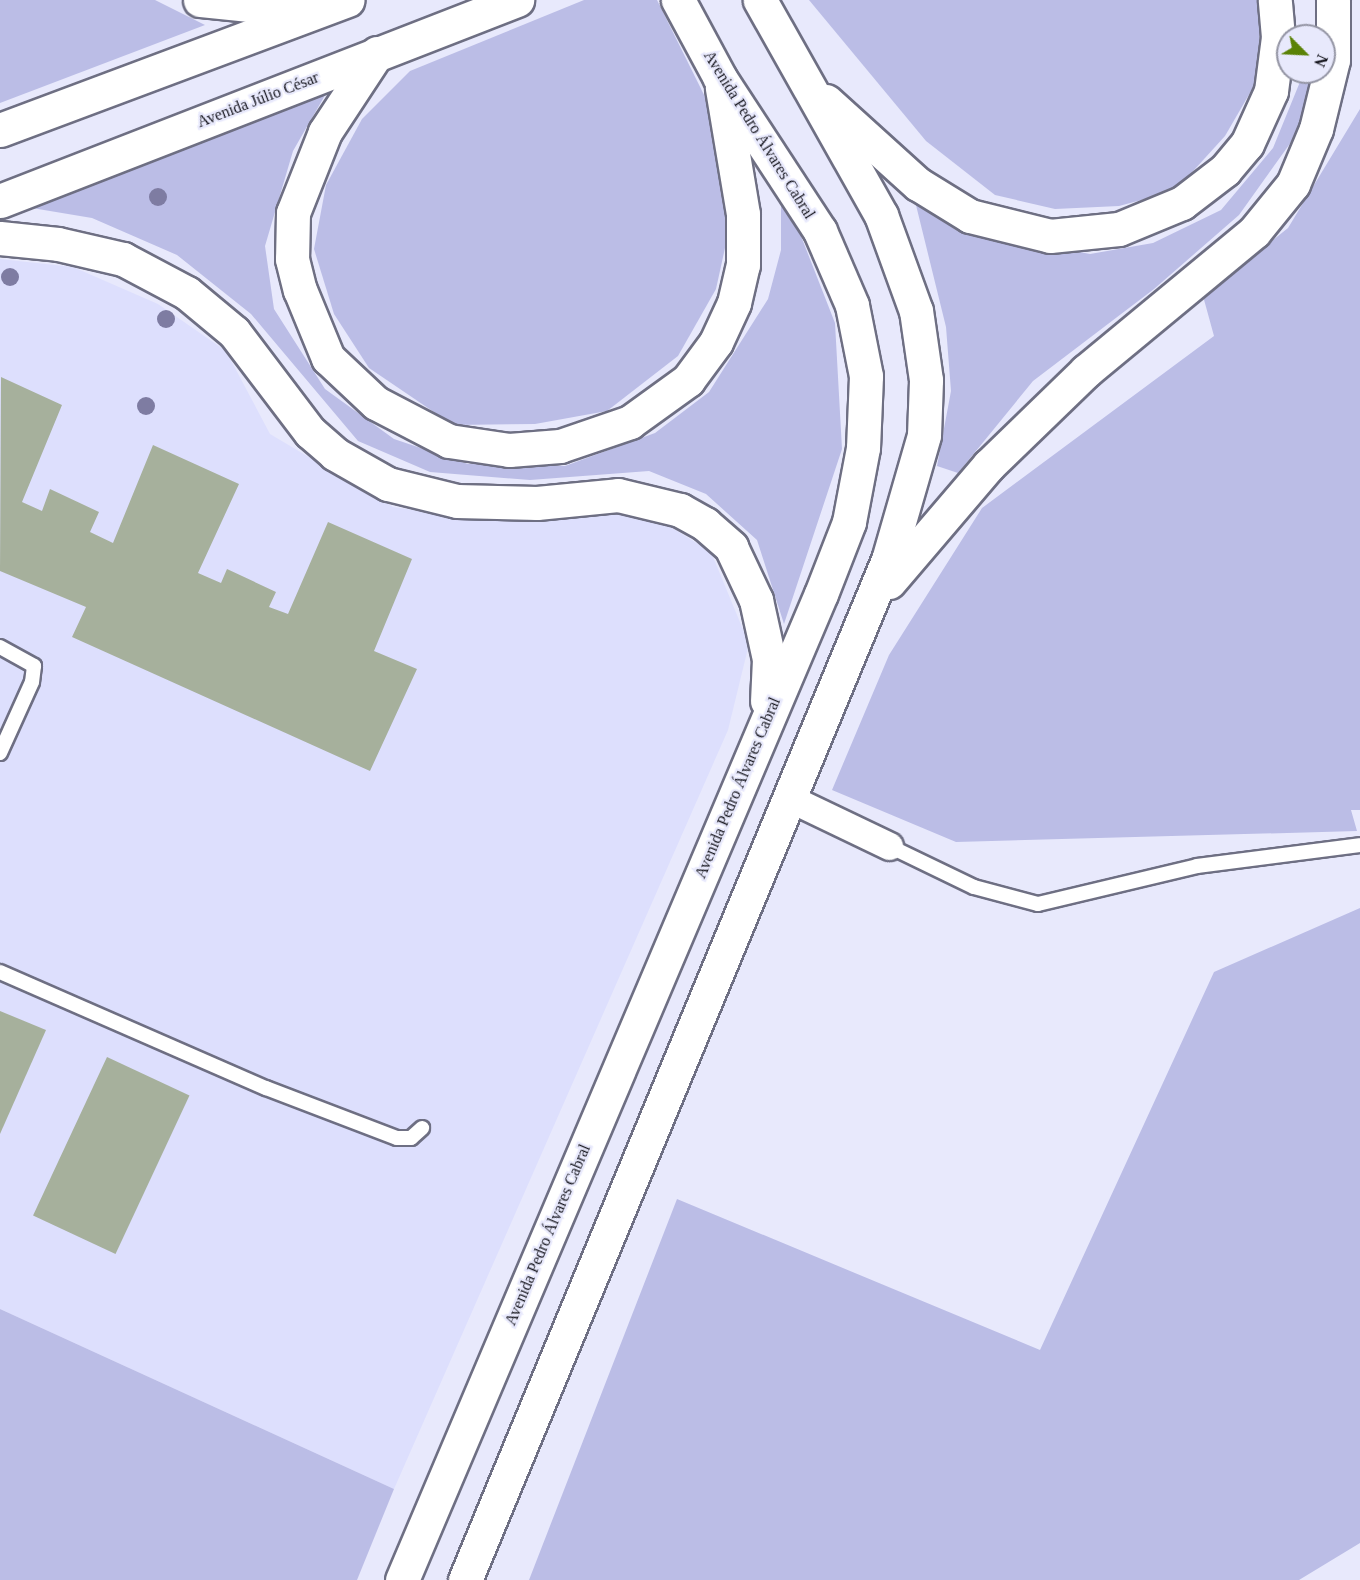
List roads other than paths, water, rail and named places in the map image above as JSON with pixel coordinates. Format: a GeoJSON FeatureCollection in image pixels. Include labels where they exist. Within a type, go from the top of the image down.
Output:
{"type":"FeatureCollection","features":[{"type":"Feature","properties":{"kind":"main road"},"geometry":{"type":"LineString","coordinates":[[200,0],[316,12]]}},
{"type":"Feature","properties":{"kind":"main road"},"geometry":{"type":"LineString","coordinates":[[0,130],[347,0]]}},
{"type":"Feature","properties":{"kind":"main road","name":"Avenida Júlio César"},"geometry":{"type":"LineString","coordinates":[[0,201],[517,0]]}},
{"type":"Feature","properties":{"kind":"main road","name":"Avenida Pedro Álvares Cabral"},"geometry":{"type":"LineString","coordinates":[[402,1580],[849,522],[862,448],[866,376],[852,305],[820,231],[720,78],[678,0]]}},
{"type":"Feature","properties":{"kind":"main road"},"geometry":{"type":"LineString","coordinates":[[465,1580],[869,607],[912,488],[924,435],[927,380],[916,311],[881,215],[760,0]]}},
{"type":"Feature","properties":{"kind":"main road"},"geometry":{"type":"LineString","coordinates":[[807,83],[918,184],[970,216],[1050,236],[1119,229],[1182,203],[1226,170],[1247,144],[1271,91],[1278,37],[1275,0]]}},
{"type":"Feature","properties":{"kind":"main road"},"geometry":{"type":"LineString","coordinates":[[869,607],[989,465],[1086,371],[1254,232],[1293,183],[1316,129],[1333,60],[1333,0]]}},
{"type":"Feature","properties":{"kind":"main road"},"geometry":{"type":"LineString","coordinates":[[376,53],[325,132],[293,213],[292,259],[300,290],[328,358],[376,403],[449,441],[509,450],[560,446],[630,422],[688,380],[716,342],[734,303],[743,265],[743,214],[720,78]]}},
{"type":"Feature","properties":{"kind":"main road"},"geometry":{"type":"LineString","coordinates":[[0,238],[58,243],[123,260],[187,293],[234,332],[310,432],[335,453],[388,484],[457,501],[537,503],[618,495],[680,510],[705,524],[731,546],[756,600],[769,659],[766,722]]}},
{"type":"Feature","properties":{"kind":"street"},"geometry":{"type":"LineString","coordinates":[[789,798],[889,846]]}},
{"type":"Feature","properties":{"kind":"lane"},"geometry":{"type":"LineString","coordinates":[[0,647],[34,666],[32,682],[0,753]]}},
{"type":"Feature","properties":{"kind":"lane"},"geometry":{"type":"LineString","coordinates":[[889,846],[974,887],[1038,904],[1197,866],[1360,845]]}},
{"type":"Feature","properties":{"kind":"lane"},"geometry":{"type":"LineString","coordinates":[[0,972],[266,1088],[397,1138],[411,1138],[422,1128]]}}]}
